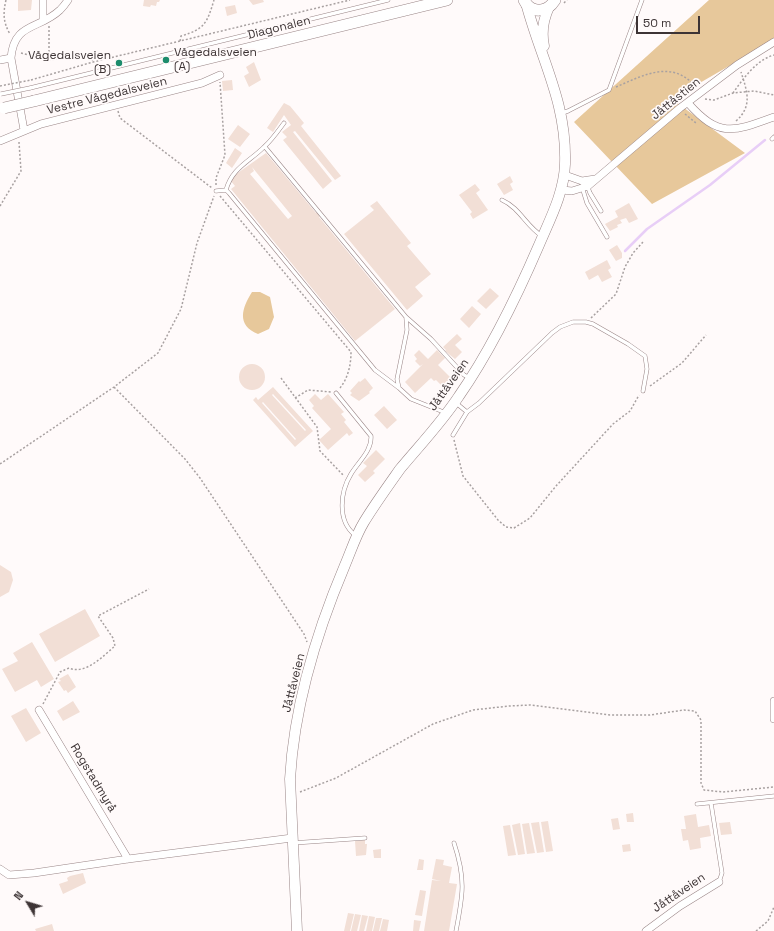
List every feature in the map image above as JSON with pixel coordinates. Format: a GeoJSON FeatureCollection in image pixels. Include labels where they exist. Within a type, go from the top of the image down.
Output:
{"type":"FeatureCollection","features":[{"type":"Feature","properties":{"kind":"main road","name":"Diagonalen"},"geometry":{"type":"LineString","coordinates":[[2,108],[447,0]]}},
{"type":"Feature","properties":{"kind":"main road"},"geometry":{"type":"LineString","coordinates":[[525,2],[536,10],[555,5]]}},
{"type":"Feature","properties":{"kind":"main road","name":"Jåttåveien"},"geometry":{"type":"LineString","coordinates":[[296,931],[290,793],[291,764],[299,714],[331,598],[363,524],[399,470],[447,413],[471,378],[530,267],[562,190],[565,175],[565,148],[562,113],[525,2]]}},
{"type":"Feature","properties":{"kind":"main road","name":"Jåttåveien"},"geometry":{"type":"LineString","coordinates":[[546,62],[542,37],[544,18],[555,5]]}},
{"type":"Feature","properties":{"kind":"street"},"geometry":{"type":"LineString","coordinates":[[43,0],[45,20]]}},
{"type":"Feature","properties":{"kind":"street"},"geometry":{"type":"LineString","coordinates":[[21,132],[11,58],[15,40],[25,29],[45,20],[60,10],[68,0]]}},
{"type":"Feature","properties":{"kind":"street","name":"Jåttåstien"},"geometry":{"type":"LineString","coordinates":[[584,184],[595,179],[700,93],[738,65],[774,42]]}},
{"type":"Feature","properties":{"kind":"street"},"geometry":{"type":"LineString","coordinates":[[0,60],[11,58]]}},
{"type":"Feature","properties":{"kind":"street","name":"Vestre Vågedalsveien"},"geometry":{"type":"LineString","coordinates":[[0,141],[21,132],[115,105],[202,83],[220,75]]}},
{"type":"Feature","properties":{"kind":"street"},"geometry":{"type":"LineString","coordinates":[[688,103],[707,122],[725,129],[744,128],[774,116]]}},
{"type":"Feature","properties":{"kind":"street"},"geometry":{"type":"LineString","coordinates":[[565,175],[584,184]]}},
{"type":"Feature","properties":{"kind":"street"},"geometry":{"type":"LineString","coordinates":[[562,190],[584,184]]}},
{"type":"Feature","properties":{"kind":"street"},"geometry":{"type":"LineString","coordinates":[[774,701],[774,719]]}},
{"type":"Feature","properties":{"kind":"street","name":"Rogstadmyrå"},"geometry":{"type":"LineString","coordinates":[[39,710],[128,858]]}},
{"type":"Feature","properties":{"kind":"street"},"geometry":{"type":"LineString","coordinates":[[0,869],[9,875],[34,873],[128,858],[292,840]]}},
{"type":"Feature","properties":{"kind":"street","name":"Jåttåveien"},"geometry":{"type":"LineString","coordinates":[[646,931],[680,906],[719,882]]}},
{"type":"Feature","properties":{"kind":"lane"},"geometry":{"type":"LineString","coordinates":[[0,94],[30,88],[388,0]]}},
{"type":"Feature","properties":{"kind":"lane"},"geometry":{"type":"LineString","coordinates":[[562,113],[609,90],[642,0]]}},
{"type":"Feature","properties":{"kind":"lane"},"geometry":{"type":"LineString","coordinates":[[226,190],[229,180],[234,173],[265,147],[284,123]]}},
{"type":"Feature","properties":{"kind":"lane"},"geometry":{"type":"LineString","coordinates":[[265,147],[406,317],[431,339],[464,375],[471,378]]}},
{"type":"Feature","properties":{"kind":"lane"},"geometry":{"type":"LineString","coordinates":[[584,184],[601,211]]}},
{"type":"Feature","properties":{"kind":"lane"},"geometry":{"type":"LineString","coordinates":[[584,184],[587,203],[607,237]]}},
{"type":"Feature","properties":{"kind":"lane"},"geometry":{"type":"LineString","coordinates":[[216,191],[226,190]]}},
{"type":"Feature","properties":{"kind":"lane"},"geometry":{"type":"LineString","coordinates":[[226,190],[375,370],[399,388],[410,399],[447,413]]}},
{"type":"Feature","properties":{"kind":"lane"},"geometry":{"type":"LineString","coordinates":[[502,200],[515,207],[529,226],[543,236]]}},
{"type":"Feature","properties":{"kind":"lane"},"geometry":{"type":"LineString","coordinates":[[399,388],[397,379],[407,330],[406,317]]}},
{"type":"Feature","properties":{"kind":"lane"},"geometry":{"type":"LineString","coordinates":[[453,435],[467,412],[480,403],[560,327],[573,322],[586,322],[628,344],[645,356],[648,369],[643,391]]}},
{"type":"Feature","properties":{"kind":"lane"},"geometry":{"type":"LineString","coordinates":[[336,393],[370,436],[371,444],[348,480],[344,496],[343,513],[346,526],[358,537]]}},
{"type":"Feature","properties":{"kind":"lane"},"geometry":{"type":"LineString","coordinates":[[455,402],[467,412]]}},
{"type":"Feature","properties":{"kind":"lane"},"geometry":{"type":"LineString","coordinates":[[697,804],[774,796]]}},
{"type":"Feature","properties":{"kind":"lane","name":"Jåttåveien"},"geometry":{"type":"LineString","coordinates":[[711,803],[715,840],[722,873],[719,882]]}},
{"type":"Feature","properties":{"kind":"lane"},"geometry":{"type":"LineString","coordinates":[[292,840],[365,838]]}},
{"type":"Feature","properties":{"kind":"lane"},"geometry":{"type":"LineString","coordinates":[[454,843],[464,882],[456,931]]}},
{"type":"Feature","properties":{"kind":"path"},"geometry":{"type":"LineString","coordinates":[[6,0],[4,25],[15,40]]}},
{"type":"Feature","properties":{"kind":"path"},"geometry":{"type":"LineString","coordinates":[[180,41],[181,36],[200,29],[204,25],[208,20],[214,0]]}},
{"type":"Feature","properties":{"kind":"path"},"geometry":{"type":"LineString","coordinates":[[0,86],[30,80],[93,62],[350,0]]}},
{"type":"Feature","properties":{"kind":"path"},"geometry":{"type":"LineString","coordinates":[[555,5],[568,0]]}},
{"type":"Feature","properties":{"kind":"path"},"geometry":{"type":"LineString","coordinates":[[45,20],[49,25],[48,60]]}},
{"type":"Feature","properties":{"kind":"path"},"geometry":{"type":"LineString","coordinates":[[12,50],[48,60],[91,54],[93,62]]}},
{"type":"Feature","properties":{"kind":"path"},"geometry":{"type":"LineString","coordinates":[[733,93],[744,79],[763,60],[774,56]]}},
{"type":"Feature","properties":{"kind":"path"},"geometry":{"type":"LineString","coordinates":[[732,123],[742,115],[747,108],[748,103],[748,91],[738,65]]}},
{"type":"Feature","properties":{"kind":"path"},"geometry":{"type":"LineString","coordinates":[[609,90],[651,73],[671,71],[685,76],[708,100],[714,100],[733,93],[748,91],[774,95]]}},
{"type":"Feature","properties":{"kind":"path"},"geometry":{"type":"LineString","coordinates":[[0,464],[114,387],[158,353],[181,309],[197,243],[216,191],[216,178],[225,155],[220,75]]}},
{"type":"Feature","properties":{"kind":"path"},"geometry":{"type":"LineString","coordinates":[[115,105],[120,118],[216,191],[351,352],[351,363],[344,382],[336,393],[325,390],[308,390],[295,398]]}},
{"type":"Feature","properties":{"kind":"path"},"geometry":{"type":"LineString","coordinates":[[0,206],[21,171],[21,132]]}},
{"type":"Feature","properties":{"kind":"path"},"geometry":{"type":"LineString","coordinates":[[586,322],[616,294],[625,267],[633,253],[644,241]]}},
{"type":"Feature","properties":{"kind":"path"},"geometry":{"type":"LineString","coordinates":[[453,435],[463,476],[498,520],[506,527],[514,528],[530,518],[556,486],[613,424],[630,411],[643,391],[675,369],[706,335]]}},
{"type":"Feature","properties":{"kind":"path"},"geometry":{"type":"LineString","coordinates":[[281,378],[317,427],[320,451],[348,480]]}},
{"type":"Feature","properties":{"kind":"path"},"geometry":{"type":"LineString","coordinates":[[114,387],[185,459],[200,478],[304,634],[307,646]]}},
{"type":"Feature","properties":{"kind":"path"},"geometry":{"type":"LineString","coordinates":[[39,710],[54,687],[60,672],[69,668],[76,671],[89,667],[115,646],[112,638],[98,616],[149,589]]}},
{"type":"Feature","properties":{"kind":"path"},"geometry":{"type":"LineString","coordinates":[[290,793],[302,792],[336,778],[433,724],[473,710],[530,705],[610,715],[650,715],[676,710],[695,711],[701,720],[701,783],[704,790],[723,792],[774,787]]}},
{"type":"Feature","properties":{"kind":"path"},"geometry":{"type":"LineString","coordinates":[[756,931],[768,921],[774,908]]}},
{"type":"Feature","properties":{"kind":"shaded area"},"geometry":{"type":"Polygon","coordinates":[[[709,0],[774,0],[774,40],[672,99],[745,153],[652,204],[574,122],[709,0]]]}},
{"type":"Feature","properties":{"kind":"shaded area"},"geometry":{"type":"Polygon","coordinates":[[[252,292],[260,292],[270,297],[274,317],[269,329],[258,334],[246,326],[243,316],[246,304],[252,292]]]}},
{"type":"Feature","properties":{"kind":"building"},"geometry":{"type":"Polygon","coordinates":[[[18,0],[32,0],[31,10],[18,11],[18,0]]]}},
{"type":"Feature","properties":{"kind":"building"},"geometry":{"type":"Polygon","coordinates":[[[144,0],[160,0],[157,2],[156,6],[151,5],[150,7],[143,6],[144,0]]]}},
{"type":"Feature","properties":{"kind":"building"},"geometry":{"type":"Polygon","coordinates":[[[249,0],[263,0],[264,2],[253,5],[249,0]]]}},
{"type":"Feature","properties":{"kind":"building"},"geometry":{"type":"Polygon","coordinates":[[[235,5],[237,13],[227,16],[225,7],[235,5]]]}},
{"type":"Feature","properties":{"kind":"building"},"geometry":{"type":"Polygon","coordinates":[[[254,62],[261,80],[249,87],[244,76],[249,73],[246,67],[254,62]]]}},
{"type":"Feature","properties":{"kind":"building"},"geometry":{"type":"Polygon","coordinates":[[[232,80],[233,90],[223,91],[222,81],[232,80]]]}},
{"type":"Feature","properties":{"kind":"building"},"geometry":{"type":"Polygon","coordinates":[[[284,103],[290,106],[304,123],[301,126],[341,176],[335,180],[295,131],[293,132],[332,181],[323,189],[283,140],[287,137],[282,132],[291,125],[284,115],[273,132],[267,128],[284,103]]]}},
{"type":"Feature","properties":{"kind":"building"},"geometry":{"type":"Polygon","coordinates":[[[238,125],[250,134],[240,147],[228,139],[238,125]]]}},
{"type":"Feature","properties":{"kind":"building"},"geometry":{"type":"Polygon","coordinates":[[[235,148],[242,153],[232,168],[226,163],[235,148]]]}},
{"type":"Feature","properties":{"kind":"building"},"geometry":{"type":"Polygon","coordinates":[[[266,153],[316,213],[319,211],[322,215],[319,217],[395,309],[355,341],[231,189],[235,186],[230,180],[232,177],[266,153]],[[252,167],[254,171],[250,174],[288,219],[292,216],[252,167]]]}},
{"type":"Feature","properties":{"kind":"building"},"geometry":{"type":"Polygon","coordinates":[[[510,176],[513,182],[510,184],[513,190],[504,195],[497,184],[510,176]]]}},
{"type":"Feature","properties":{"kind":"building"},"geometry":{"type":"Polygon","coordinates":[[[475,184],[480,190],[476,193],[488,210],[473,219],[470,214],[472,212],[459,195],[475,184]]]}},
{"type":"Feature","properties":{"kind":"building"},"geometry":{"type":"Polygon","coordinates":[[[377,201],[411,243],[407,246],[431,274],[415,287],[423,296],[407,310],[344,234],[374,210],[370,206],[377,201]]]}},
{"type":"Feature","properties":{"kind":"building"},"geometry":{"type":"Polygon","coordinates":[[[629,203],[638,219],[629,223],[626,218],[620,220],[622,223],[610,231],[605,224],[618,217],[615,211],[629,203]]]}},
{"type":"Feature","properties":{"kind":"building"},"geometry":{"type":"Polygon","coordinates":[[[617,245],[622,253],[622,258],[616,261],[609,250],[617,245]]]}},
{"type":"Feature","properties":{"kind":"building"},"geometry":{"type":"Polygon","coordinates":[[[607,260],[611,268],[608,270],[612,277],[602,282],[598,275],[589,280],[585,272],[607,260]]]}},
{"type":"Feature","properties":{"kind":"building"},"geometry":{"type":"Polygon","coordinates":[[[490,288],[499,296],[486,309],[477,301],[490,288]]]}},
{"type":"Feature","properties":{"kind":"building"},"geometry":{"type":"Polygon","coordinates":[[[472,306],[481,314],[469,328],[460,319],[472,306]]]}},
{"type":"Feature","properties":{"kind":"building"},"geometry":{"type":"Polygon","coordinates":[[[457,334],[462,339],[455,345],[462,352],[455,359],[445,351],[446,350],[443,347],[457,334]]]}},
{"type":"Feature","properties":{"kind":"building"},"geometry":{"type":"Polygon","coordinates":[[[419,350],[428,359],[437,350],[445,358],[438,365],[454,381],[445,389],[436,380],[434,381],[431,378],[415,393],[405,382],[423,364],[420,366],[415,361],[417,359],[414,355],[419,350]]]}},
{"type":"Feature","properties":{"kind":"building"},"geometry":{"type":"Polygon","coordinates":[[[252,364],[261,368],[265,377],[261,386],[252,390],[243,386],[239,377],[243,368],[252,364]]]}},
{"type":"Feature","properties":{"kind":"building"},"geometry":{"type":"Polygon","coordinates":[[[365,378],[373,388],[369,392],[370,393],[359,401],[350,395],[352,393],[350,391],[359,381],[360,382],[365,378]]]}},
{"type":"Feature","properties":{"kind":"building"},"geometry":{"type":"Polygon","coordinates":[[[273,387],[313,431],[295,447],[253,400],[256,397],[258,400],[273,387]],[[273,394],[272,395],[305,431],[306,430],[273,394]],[[263,402],[262,403],[295,440],[296,439],[263,402]]]}},
{"type":"Feature","properties":{"kind":"building"},"geometry":{"type":"Polygon","coordinates":[[[315,394],[321,400],[328,394],[344,412],[341,414],[346,420],[344,422],[353,433],[349,436],[347,433],[328,450],[319,440],[331,429],[312,408],[314,406],[309,400],[315,394]]]}},
{"type":"Feature","properties":{"kind":"building"},"geometry":{"type":"Polygon","coordinates":[[[384,406],[397,420],[387,429],[374,415],[384,406]]]}},
{"type":"Feature","properties":{"kind":"building"},"geometry":{"type":"Polygon","coordinates":[[[376,450],[385,459],[373,471],[375,473],[365,482],[358,475],[367,466],[363,463],[376,450]]]}},
{"type":"Feature","properties":{"kind":"building"},"geometry":{"type":"Polygon","coordinates":[[[0,565],[11,572],[13,580],[9,592],[0,597],[0,565]]]}},
{"type":"Feature","properties":{"kind":"building"},"geometry":{"type":"Polygon","coordinates":[[[85,609],[100,636],[55,662],[39,634],[85,609]]]}},
{"type":"Feature","properties":{"kind":"building"},"geometry":{"type":"Polygon","coordinates":[[[32,642],[54,679],[41,687],[37,680],[15,692],[2,669],[18,661],[13,653],[32,642]]]}},
{"type":"Feature","properties":{"kind":"building"},"geometry":{"type":"Polygon","coordinates":[[[68,674],[76,687],[68,693],[66,690],[64,691],[58,682],[61,681],[59,679],[68,674]]]}},
{"type":"Feature","properties":{"kind":"building"},"geometry":{"type":"Polygon","coordinates":[[[73,701],[80,712],[63,721],[57,711],[73,701]]]}},
{"type":"Feature","properties":{"kind":"building"},"geometry":{"type":"Polygon","coordinates":[[[26,708],[41,733],[26,742],[11,716],[26,708]]]}},
{"type":"Feature","properties":{"kind":"building"},"geometry":{"type":"Polygon","coordinates":[[[633,813],[634,822],[627,822],[626,814],[633,813]]]}},
{"type":"Feature","properties":{"kind":"building"},"geometry":{"type":"Polygon","coordinates":[[[696,814],[698,827],[709,825],[711,836],[700,838],[701,848],[690,850],[688,840],[683,841],[681,829],[686,829],[684,816],[696,814]]]}},
{"type":"Feature","properties":{"kind":"building"},"geometry":{"type":"Polygon","coordinates":[[[618,818],[620,829],[613,830],[611,819],[618,818]]]}},
{"type":"Feature","properties":{"kind":"building"},"geometry":{"type":"Polygon","coordinates":[[[548,821],[553,851],[546,852],[541,822],[548,821]]]}},
{"type":"Feature","properties":{"kind":"building"},"geometry":{"type":"Polygon","coordinates":[[[539,822],[544,852],[537,853],[531,823],[539,822]]]}},
{"type":"Feature","properties":{"kind":"building"},"geometry":{"type":"Polygon","coordinates":[[[730,822],[732,834],[721,835],[719,823],[730,822]]]}},
{"type":"Feature","properties":{"kind":"building"},"geometry":{"type":"Polygon","coordinates":[[[520,823],[525,854],[518,855],[512,825],[520,823]]]}},
{"type":"Feature","properties":{"kind":"building"},"geometry":{"type":"Polygon","coordinates":[[[529,823],[535,853],[527,854],[522,824],[529,823]]]}},
{"type":"Feature","properties":{"kind":"building"},"geometry":{"type":"Polygon","coordinates":[[[510,825],[516,855],[508,856],[503,826],[510,825]]]}},
{"type":"Feature","properties":{"kind":"building"},"geometry":{"type":"Polygon","coordinates":[[[365,840],[365,844],[367,844],[366,855],[356,856],[355,841],[365,840]]]}},
{"type":"Feature","properties":{"kind":"building"},"geometry":{"type":"Polygon","coordinates":[[[630,844],[631,851],[623,852],[622,845],[630,844]]]}},
{"type":"Feature","properties":{"kind":"building"},"geometry":{"type":"Polygon","coordinates":[[[381,849],[381,858],[374,858],[373,850],[381,849]]]}},
{"type":"Feature","properties":{"kind":"building"},"geometry":{"type":"Polygon","coordinates":[[[419,859],[424,860],[423,870],[417,870],[419,859]]]}},
{"type":"Feature","properties":{"kind":"building"},"geometry":{"type":"Polygon","coordinates":[[[436,859],[444,860],[443,865],[452,867],[449,883],[457,884],[449,931],[424,931],[432,880],[441,881],[432,879],[436,859]]]}},
{"type":"Feature","properties":{"kind":"building"},"geometry":{"type":"Polygon","coordinates":[[[83,873],[86,883],[63,894],[59,884],[68,881],[67,878],[70,876],[83,873]]]}},
{"type":"Feature","properties":{"kind":"building"},"geometry":{"type":"Polygon","coordinates":[[[420,890],[426,891],[422,916],[415,915],[420,890]]]}},
{"type":"Feature","properties":{"kind":"building"},"geometry":{"type":"Polygon","coordinates":[[[348,913],[354,914],[350,931],[344,931],[348,913]]]}},
{"type":"Feature","properties":{"kind":"building"},"geometry":{"type":"Polygon","coordinates":[[[355,914],[361,915],[357,931],[351,931],[355,914]]]}},
{"type":"Feature","properties":{"kind":"building"},"geometry":{"type":"Polygon","coordinates":[[[362,915],[368,916],[364,931],[359,931],[362,915]]]}},
{"type":"Feature","properties":{"kind":"building"},"geometry":{"type":"Polygon","coordinates":[[[369,916],[375,917],[372,931],[366,931],[369,916]]]}},
{"type":"Feature","properties":{"kind":"building"},"geometry":{"type":"Polygon","coordinates":[[[376,918],[382,918],[379,931],[373,931],[376,918]]]}},
{"type":"Feature","properties":{"kind":"building"},"geometry":{"type":"Polygon","coordinates":[[[383,919],[389,920],[387,931],[380,931],[383,919]]]}},
{"type":"Feature","properties":{"kind":"building"},"geometry":{"type":"Polygon","coordinates":[[[414,920],[421,921],[419,931],[413,931],[414,920]]]}},
{"type":"Feature","properties":{"kind":"building"},"geometry":{"type":"Polygon","coordinates":[[[52,924],[54,931],[36,931],[35,929],[52,924]]]}},
{"type":"Feature","properties":{"kind":"waterway"},"geometry":{"type":"LineString","coordinates":[[625,251],[647,229],[710,185],[765,140]]}},
{"type":"Feature","properties":{"kind":"place","name":"Vågedalsveien (A)"},"geometry":{"type":"Point","coordinates":[166,60]}},
{"type":"Feature","properties":{"kind":"place","name":"Vågedalsveien (B)"},"geometry":{"type":"Point","coordinates":[119,63]}}]}
